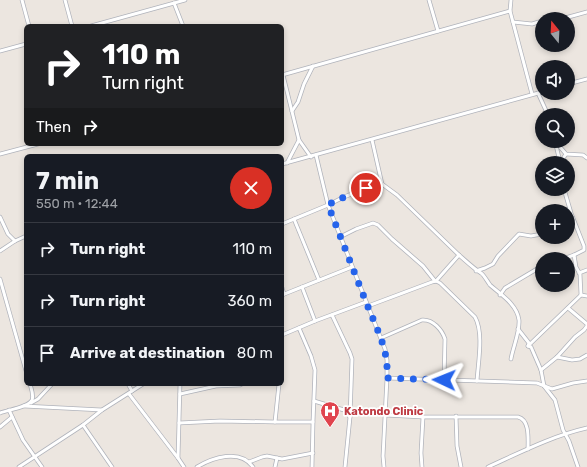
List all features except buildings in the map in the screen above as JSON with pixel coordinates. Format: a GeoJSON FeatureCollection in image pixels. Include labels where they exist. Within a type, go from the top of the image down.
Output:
{"type":"FeatureCollection","features":[{"type":"Feature","properties":{"kind":"street"},"geometry":{"type":"LineString","coordinates":[[22,0],[28,24]]}},
{"type":"Feature","properties":{"kind":"street"},"geometry":{"type":"LineString","coordinates":[[65,0],[71,24]]}},
{"type":"Feature","properties":{"kind":"street"},"geometry":{"type":"LineString","coordinates":[[98,24],[185,0]]}},
{"type":"Feature","properties":{"kind":"street"},"geometry":{"type":"LineString","coordinates":[[429,0],[438,31]]}},
{"type":"Feature","properties":{"kind":"street"},"geometry":{"type":"LineString","coordinates":[[510,0],[510,11],[532,94]]}},
{"type":"Feature","properties":{"kind":"street"},"geometry":{"type":"LineString","coordinates":[[174,3],[182,24]]}},
{"type":"Feature","properties":{"kind":"street"},"geometry":{"type":"LineString","coordinates":[[284,74],[510,11]]}},
{"type":"Feature","properties":{"kind":"street"},"geometry":{"type":"LineString","coordinates":[[575,15],[587,12]]}},
{"type":"Feature","properties":{"kind":"street"},"geometry":{"type":"LineString","coordinates":[[514,22],[535,23]]}},
{"type":"Feature","properties":{"kind":"street"},"geometry":{"type":"LineString","coordinates":[[0,51],[24,45]]}},
{"type":"Feature","properties":{"kind":"street"},"geometry":{"type":"LineString","coordinates":[[292,110],[298,102],[304,84],[313,66]]}},
{"type":"Feature","properties":{"kind":"street"},"geometry":{"type":"LineString","coordinates":[[575,82],[587,79]]}},
{"type":"Feature","properties":{"kind":"street"},"geometry":{"type":"LineString","coordinates":[[284,82],[299,140],[311,157]]}},
{"type":"Feature","properties":{"kind":"street"},"geometry":{"type":"LineString","coordinates":[[286,163],[535,94]]}},
{"type":"Feature","properties":{"kind":"street"},"geometry":{"type":"LineString","coordinates":[[286,163],[299,140]]}},
{"type":"Feature","properties":{"kind":"street"},"geometry":{"type":"LineString","coordinates":[[372,140],[382,184]]}},
{"type":"Feature","properties":{"kind":"street"},"geometry":{"type":"LineString","coordinates":[[0,154],[30,146]]}},
{"type":"Feature","properties":{"kind":"street"},"geometry":{"type":"LineString","coordinates":[[561,148],[566,154],[583,156],[587,158]]}},
{"type":"Feature","properties":{"kind":"street"},"geometry":{"type":"LineString","coordinates":[[316,155],[328,205],[381,338],[387,360],[383,456],[384,467]]}},
{"type":"Feature","properties":{"kind":"street"},"geometry":{"type":"LineString","coordinates":[[284,223],[344,197],[377,184],[382,184],[397,195],[476,271],[481,273],[500,295],[506,298],[516,311],[518,329],[511,359]]}},
{"type":"Feature","properties":{"kind":"street"},"geometry":{"type":"LineString","coordinates":[[0,217],[4,229]]}},
{"type":"Feature","properties":{"kind":"street"},"geometry":{"type":"LineString","coordinates":[[294,219],[319,280]]}},
{"type":"Feature","properties":{"kind":"street"},"geometry":{"type":"LineString","coordinates":[[340,237],[368,225],[378,225],[423,266],[435,281],[440,283],[470,312],[478,321],[477,381]]}},
{"type":"Feature","properties":{"kind":"street"},"geometry":{"type":"LineString","coordinates":[[0,226],[14,241]]}},
{"type":"Feature","properties":{"kind":"street"},"geometry":{"type":"LineString","coordinates":[[575,228],[584,249],[579,254],[575,255]]}},
{"type":"Feature","properties":{"kind":"street"},"geometry":{"type":"LineString","coordinates":[[476,271],[493,264],[498,256],[519,234],[535,235]]}},
{"type":"Feature","properties":{"kind":"street"},"geometry":{"type":"LineString","coordinates":[[0,251],[14,241],[24,237]]}},
{"type":"Feature","properties":{"kind":"street"},"geometry":{"type":"LineString","coordinates":[[368,306],[435,281],[459,255]]}},
{"type":"Feature","properties":{"kind":"street"},"geometry":{"type":"LineString","coordinates":[[575,260],[579,273],[581,295]]}},
{"type":"Feature","properties":{"kind":"street"},"geometry":{"type":"LineString","coordinates":[[284,294],[352,267]]}},
{"type":"Feature","properties":{"kind":"street"},"geometry":{"type":"LineString","coordinates":[[500,295],[505,288],[535,270]]}},
{"type":"Feature","properties":{"kind":"street"},"geometry":{"type":"LineString","coordinates":[[579,273],[587,270]]}},
{"type":"Feature","properties":{"kind":"street"},"geometry":{"type":"LineString","coordinates":[[0,279],[24,357]]}},
{"type":"Feature","properties":{"kind":"street"},"geometry":{"type":"LineString","coordinates":[[302,287],[314,321]]}},
{"type":"Feature","properties":{"kind":"street"},"geometry":{"type":"LineString","coordinates":[[581,295],[587,296]]}},
{"type":"Feature","properties":{"kind":"street"},"geometry":{"type":"LineString","coordinates":[[528,346],[581,295]]}},
{"type":"Feature","properties":{"kind":"street"},"geometry":{"type":"LineString","coordinates":[[284,334],[314,321],[366,302]]}},
{"type":"Feature","properties":{"kind":"street"},"geometry":{"type":"LineString","coordinates":[[541,370],[557,357],[584,330],[587,325],[568,308]]}},
{"type":"Feature","properties":{"kind":"street"},"geometry":{"type":"LineString","coordinates":[[332,315],[352,359],[350,417],[345,467]]}},
{"type":"Feature","properties":{"kind":"street"},"geometry":{"type":"LineString","coordinates":[[381,338],[422,320],[429,320],[445,339],[444,380]]}},
{"type":"Feature","properties":{"kind":"street"},"geometry":{"type":"LineString","coordinates":[[299,328],[314,362],[315,370],[312,467]]}},
{"type":"Feature","properties":{"kind":"street"},"geometry":{"type":"LineString","coordinates":[[518,329],[529,344],[528,346],[531,347],[541,370],[544,386],[555,400],[564,433],[569,441],[578,467]]}},
{"type":"Feature","properties":{"kind":"street"},"geometry":{"type":"LineString","coordinates":[[557,357],[572,360],[580,359],[587,354]]}},
{"type":"Feature","properties":{"kind":"street"},"geometry":{"type":"LineString","coordinates":[[387,378],[537,383],[555,389],[573,383],[587,382]]}},
{"type":"Feature","properties":{"kind":"street"},"geometry":{"type":"LineString","coordinates":[[29,403],[32,400],[33,395],[31,386]]}},
{"type":"Feature","properties":{"kind":"street"},"geometry":{"type":"LineString","coordinates":[[0,413],[24,406],[38,399],[50,386]]}},
{"type":"Feature","properties":{"kind":"street"},"geometry":{"type":"LineString","coordinates":[[129,386],[132,391]]}},
{"type":"Feature","properties":{"kind":"street"},"geometry":{"type":"LineString","coordinates":[[19,467],[140,386]]}},
{"type":"Feature","properties":{"kind":"street"},"geometry":{"type":"LineString","coordinates":[[178,458],[180,386]]}},
{"type":"Feature","properties":{"kind":"street"},"geometry":{"type":"LineString","coordinates":[[180,394],[213,386]]}},
{"type":"Feature","properties":{"kind":"street"},"geometry":{"type":"LineString","coordinates":[[276,422],[280,386]]}},
{"type":"Feature","properties":{"kind":"street"},"geometry":{"type":"LineString","coordinates":[[129,394],[184,467]]}},
{"type":"Feature","properties":{"kind":"street"},"geometry":{"type":"LineString","coordinates":[[314,401],[344,410],[350,417]]}},
{"type":"Feature","properties":{"kind":"street"},"geometry":{"type":"LineString","coordinates":[[24,406],[102,410]]}},
{"type":"Feature","properties":{"kind":"street"},"geometry":{"type":"LineString","coordinates":[[344,410],[350,407]]}},
{"type":"Feature","properties":{"kind":"street"},"geometry":{"type":"LineString","coordinates":[[9,410],[23,440],[42,467]]}},
{"type":"Feature","properties":{"kind":"street"},"geometry":{"type":"LineString","coordinates":[[385,415],[521,418],[526,424],[528,449]]}},
{"type":"Feature","properties":{"kind":"street"},"geometry":{"type":"LineString","coordinates":[[456,416],[457,446],[461,467]]}},
{"type":"Feature","properties":{"kind":"street"},"geometry":{"type":"LineString","coordinates":[[0,427],[12,417]]}},
{"type":"Feature","properties":{"kind":"street"},"geometry":{"type":"LineString","coordinates":[[422,467],[421,453],[423,417]]}},
{"type":"Feature","properties":{"kind":"street"},"geometry":{"type":"LineString","coordinates":[[179,424],[220,421],[313,422]]}},
{"type":"Feature","properties":{"kind":"street"},"geometry":{"type":"LineString","coordinates":[[82,425],[112,467]]}},
{"type":"Feature","properties":{"kind":"street"},"geometry":{"type":"LineString","coordinates":[[488,467],[564,433],[587,428]]}},
{"type":"Feature","properties":{"kind":"street"},"geometry":{"type":"LineString","coordinates":[[197,467],[212,459],[222,457],[233,457],[250,462],[267,456],[289,458],[313,453]]}},
{"type":"Feature","properties":{"kind":"street"},"geometry":{"type":"LineString","coordinates":[[275,467],[277,458]]}},
{"type":"Feature","properties":{"kind":"street"},"geometry":{"type":"LineString","coordinates":[[250,462],[253,467]]}},
{"type":"Feature","properties":{"kind":"place","name":"Katondo Clinic"},"geometry":{"type":"Point","coordinates":[330,428]}},
{"type":"Feature","properties":{"kind":"route"},"geometry":{"type":"LineString","coordinates":[[366,188],[328,205],[385,349],[387,360],[387,378],[444,380]]}}]}
